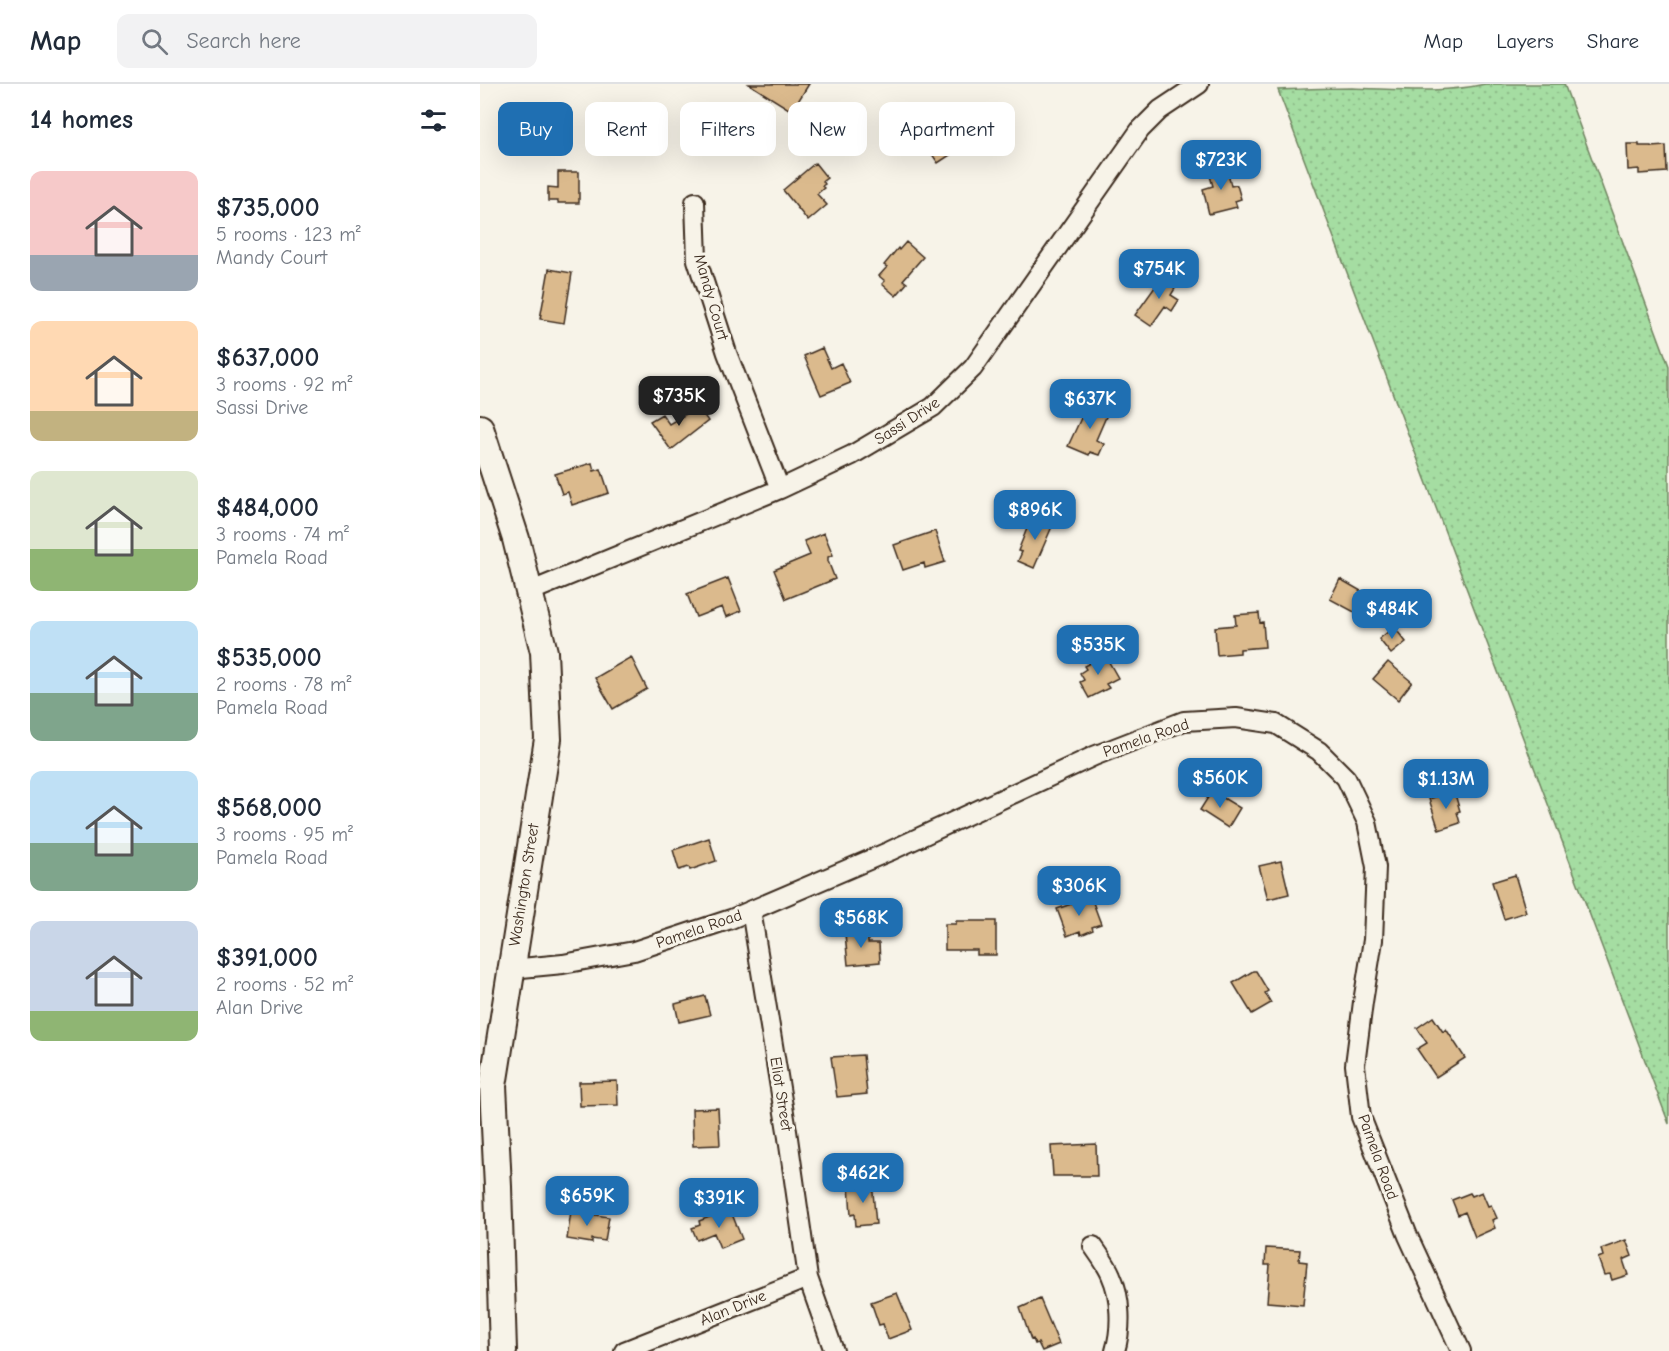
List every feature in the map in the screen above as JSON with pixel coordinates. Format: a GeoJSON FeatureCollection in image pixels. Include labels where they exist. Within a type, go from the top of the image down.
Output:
{"type":"FeatureCollection","features":[{"type":"Feature","properties":{"kind":"street","name":"Sassi Drive"},"geometry":{"type":"LineString","coordinates":[[529,592],[780,489],[852,455],[933,407],[973,368],[1140,130],[1161,110],[1199,84]]}},
{"type":"Feature","properties":{"kind":"street","name":"Mandy Court"},"geometry":{"type":"LineString","coordinates":[[695,202],[697,260],[727,353],[780,489]]}},
{"type":"Feature","properties":{"kind":"street","name":"Washington Street"},"geometry":{"type":"LineString","coordinates":[[480,428],[516,539],[544,652],[548,739],[493,1086],[503,1351]]}},
{"type":"Feature","properties":{"kind":"street","name":"Pamela Road"},"geometry":{"type":"LineString","coordinates":[[511,969],[563,964],[634,951],[731,919],[890,850],[1094,756],[1184,721],[1236,718],[1276,724],[1319,751],[1346,778],[1367,822],[1376,867],[1373,940],[1355,1065],[1360,1117],[1408,1236],[1461,1351]]}},
{"type":"Feature","properties":{"kind":"street","name":"Eliot Street"},"geometry":{"type":"LineString","coordinates":[[751,910],[808,1278]]}},
{"type":"Feature","properties":{"kind":"street"},"geometry":{"type":"LineString","coordinates":[[1093,1246],[1112,1275],[1119,1309],[1118,1342],[1115,1351]]}},
{"type":"Feature","properties":{"kind":"street","name":"Alan Drive"},"geometry":{"type":"LineString","coordinates":[[624,1351],[808,1278]]}},
{"type":"Feature","properties":{"kind":"street"},"geometry":{"type":"LineString","coordinates":[[808,1278],[834,1351]]}},
{"type":"Feature","properties":{"kind":"green space"},"geometry":{"type":"Polygon","coordinates":[[[1485,84],[1564,84],[1669,366],[1669,1124],[1278,90],[1352,88],[1435,90],[1485,84]]]}},
{"type":"Feature","properties":{"kind":"building"},"geometry":{"type":"Polygon","coordinates":[[[749,84],[809,84],[798,102],[788,102],[788,108],[749,84]]]}},
{"type":"Feature","properties":{"kind":"building"},"geometry":{"type":"Polygon","coordinates":[[[1627,144],[1666,146],[1667,172],[1639,174],[1639,169],[1628,170],[1627,144]]]}},
{"type":"Feature","properties":{"kind":"building"},"geometry":{"type":"Polygon","coordinates":[[[933,156],[949,156],[938,163],[933,156]]]}},
{"type":"Feature","properties":{"kind":"building"},"geometry":{"type":"Polygon","coordinates":[[[815,163],[827,178],[823,181],[824,188],[817,194],[827,205],[808,221],[783,190],[815,163]]]}},
{"type":"Feature","properties":{"kind":"building"},"geometry":{"type":"Polygon","coordinates":[[[1226,164],[1231,186],[1237,185],[1241,199],[1235,201],[1237,207],[1209,214],[1203,189],[1213,186],[1208,169],[1226,164]]]}},
{"type":"Feature","properties":{"kind":"building"},"geometry":{"type":"Polygon","coordinates":[[[558,172],[579,172],[579,203],[548,201],[548,187],[558,188],[558,172]]]}},
{"type":"Feature","properties":{"kind":"building"},"geometry":{"type":"Polygon","coordinates":[[[906,242],[923,257],[903,280],[907,283],[896,296],[882,284],[885,281],[879,276],[887,267],[884,265],[906,242]]]}},
{"type":"Feature","properties":{"kind":"building"},"geometry":{"type":"Polygon","coordinates":[[[549,269],[572,273],[564,323],[540,319],[549,269]]]}},
{"type":"Feature","properties":{"kind":"building"},"geometry":{"type":"Polygon","coordinates":[[[1165,273],[1179,282],[1171,295],[1179,300],[1172,311],[1165,306],[1151,326],[1135,315],[1165,273]]]}},
{"type":"Feature","properties":{"kind":"building"},"geometry":{"type":"Polygon","coordinates":[[[822,348],[831,368],[841,363],[850,383],[821,395],[804,356],[822,348]]]}},
{"type":"Feature","properties":{"kind":"building"},"geometry":{"type":"Polygon","coordinates":[[[1089,401],[1109,410],[1096,440],[1104,444],[1099,455],[1090,452],[1089,455],[1068,446],[1089,401]]]}},
{"type":"Feature","properties":{"kind":"building"},"geometry":{"type":"Polygon","coordinates":[[[698,407],[708,421],[671,450],[650,421],[662,414],[669,424],[698,407]]]}},
{"type":"Feature","properties":{"kind":"building"},"geometry":{"type":"Polygon","coordinates":[[[592,463],[594,471],[601,469],[609,493],[572,505],[568,492],[562,494],[555,474],[592,463]]]}},
{"type":"Feature","properties":{"kind":"building"},"geometry":{"type":"Polygon","coordinates":[[[1038,515],[1054,522],[1034,568],[1018,561],[1022,552],[1018,551],[1028,526],[1032,528],[1038,515]]]}},
{"type":"Feature","properties":{"kind":"building"},"geometry":{"type":"Polygon","coordinates":[[[935,531],[945,562],[925,568],[924,563],[903,570],[894,545],[935,531]]]}},
{"type":"Feature","properties":{"kind":"building"},"geometry":{"type":"Polygon","coordinates":[[[824,533],[833,555],[828,557],[828,561],[835,579],[786,599],[774,570],[810,555],[804,541],[824,533]]]}},
{"type":"Feature","properties":{"kind":"building"},"geometry":{"type":"Polygon","coordinates":[[[728,578],[741,611],[726,617],[722,607],[696,617],[687,594],[728,578]]]}},
{"type":"Feature","properties":{"kind":"building"},"geometry":{"type":"Polygon","coordinates":[[[1340,579],[1368,595],[1358,614],[1330,599],[1340,579]]]}},
{"type":"Feature","properties":{"kind":"building"},"geometry":{"type":"Polygon","coordinates":[[[1259,613],[1260,623],[1263,622],[1265,647],[1240,649],[1240,653],[1217,655],[1215,627],[1236,625],[1235,615],[1259,613]]]}},
{"type":"Feature","properties":{"kind":"building"},"geometry":{"type":"Polygon","coordinates":[[[1394,627],[1406,642],[1391,654],[1379,639],[1394,627]]]}},
{"type":"Feature","properties":{"kind":"building"},"geometry":{"type":"Polygon","coordinates":[[[1105,655],[1118,678],[1106,684],[1109,688],[1089,698],[1080,682],[1084,680],[1080,673],[1086,669],[1084,666],[1105,655]]]}},
{"type":"Feature","properties":{"kind":"building"},"geometry":{"type":"Polygon","coordinates":[[[631,657],[647,689],[613,709],[595,678],[631,657]]]}},
{"type":"Feature","properties":{"kind":"building"},"geometry":{"type":"Polygon","coordinates":[[[1388,662],[1412,682],[1398,700],[1373,679],[1388,662]]]}},
{"type":"Feature","properties":{"kind":"building"},"geometry":{"type":"Polygon","coordinates":[[[1212,791],[1240,808],[1228,828],[1200,810],[1212,791]]]}},
{"type":"Feature","properties":{"kind":"building"},"geometry":{"type":"Polygon","coordinates":[[[1454,791],[1460,811],[1457,812],[1460,823],[1439,830],[1429,799],[1454,791]]]}},
{"type":"Feature","properties":{"kind":"building"},"geometry":{"type":"Polygon","coordinates":[[[709,838],[716,861],[690,870],[689,867],[679,870],[673,850],[709,838]]]}},
{"type":"Feature","properties":{"kind":"building"},"geometry":{"type":"Polygon","coordinates":[[[1281,861],[1289,894],[1268,899],[1259,866],[1281,861]]]}},
{"type":"Feature","properties":{"kind":"building"},"geometry":{"type":"Polygon","coordinates":[[[1515,875],[1526,912],[1504,919],[1492,882],[1515,875]]]}},
{"type":"Feature","properties":{"kind":"building"},"geometry":{"type":"Polygon","coordinates":[[[1091,897],[1101,924],[1081,935],[1080,931],[1067,936],[1057,909],[1091,897]]]}},
{"type":"Feature","properties":{"kind":"building"},"geometry":{"type":"Polygon","coordinates":[[[956,921],[996,921],[996,955],[977,955],[977,950],[945,950],[945,924],[956,924],[956,921]]]}},
{"type":"Feature","properties":{"kind":"building"},"geometry":{"type":"Polygon","coordinates":[[[868,932],[868,943],[879,943],[880,962],[848,965],[845,934],[868,932]]]}},
{"type":"Feature","properties":{"kind":"building"},"geometry":{"type":"Polygon","coordinates":[[[1256,971],[1268,991],[1265,993],[1271,1003],[1252,1014],[1233,983],[1256,971]]]}},
{"type":"Feature","properties":{"kind":"building"},"geometry":{"type":"Polygon","coordinates":[[[705,996],[710,1015],[679,1022],[675,1004],[705,996]]]}},
{"type":"Feature","properties":{"kind":"building"},"geometry":{"type":"Polygon","coordinates":[[[1433,1017],[1443,1032],[1446,1029],[1465,1058],[1436,1077],[1417,1049],[1427,1043],[1417,1028],[1433,1017]]]}},
{"type":"Feature","properties":{"kind":"building"},"geometry":{"type":"Polygon","coordinates":[[[863,1055],[867,1094],[837,1097],[831,1057],[863,1055]]]}},
{"type":"Feature","properties":{"kind":"building"},"geometry":{"type":"Polygon","coordinates":[[[617,1081],[618,1105],[580,1106],[579,1082],[617,1081]]]}},
{"type":"Feature","properties":{"kind":"building"},"geometry":{"type":"Polygon","coordinates":[[[718,1108],[720,1145],[693,1146],[692,1109],[718,1108]]]}},
{"type":"Feature","properties":{"kind":"building"},"geometry":{"type":"Polygon","coordinates":[[[1096,1144],[1097,1176],[1053,1176],[1051,1146],[1096,1144]]]}},
{"type":"Feature","properties":{"kind":"building"},"geometry":{"type":"Polygon","coordinates":[[[872,1182],[876,1224],[856,1226],[855,1214],[851,1215],[849,1185],[872,1182]]]}},
{"type":"Feature","properties":{"kind":"building"},"geometry":{"type":"Polygon","coordinates":[[[1482,1192],[1497,1218],[1492,1220],[1495,1228],[1475,1237],[1465,1212],[1458,1215],[1452,1200],[1470,1193],[1472,1196],[1482,1192]]]}},
{"type":"Feature","properties":{"kind":"building"},"geometry":{"type":"Polygon","coordinates":[[[730,1209],[742,1239],[720,1248],[714,1233],[697,1240],[692,1228],[700,1225],[699,1221],[730,1209]]]}},
{"type":"Feature","properties":{"kind":"building"},"geometry":{"type":"Polygon","coordinates":[[[571,1211],[609,1217],[605,1241],[592,1239],[592,1243],[567,1239],[571,1211]]]}},
{"type":"Feature","properties":{"kind":"building"},"geometry":{"type":"Polygon","coordinates":[[[1626,1240],[1632,1256],[1623,1260],[1628,1275],[1612,1280],[1610,1274],[1604,1275],[1598,1258],[1603,1256],[1601,1249],[1626,1240]]]}},
{"type":"Feature","properties":{"kind":"building"},"geometry":{"type":"Polygon","coordinates":[[[1266,1248],[1300,1250],[1299,1261],[1307,1262],[1303,1305],[1267,1302],[1270,1265],[1265,1265],[1266,1248]]]}},
{"type":"Feature","properties":{"kind":"building"},"geometry":{"type":"Polygon","coordinates":[[[897,1293],[912,1330],[888,1339],[883,1324],[879,1325],[871,1302],[897,1293]]]}},
{"type":"Feature","properties":{"kind":"building"},"geometry":{"type":"Polygon","coordinates":[[[1040,1299],[1059,1344],[1042,1351],[1038,1343],[1035,1344],[1033,1339],[1031,1340],[1020,1308],[1040,1299]]]}}]}
